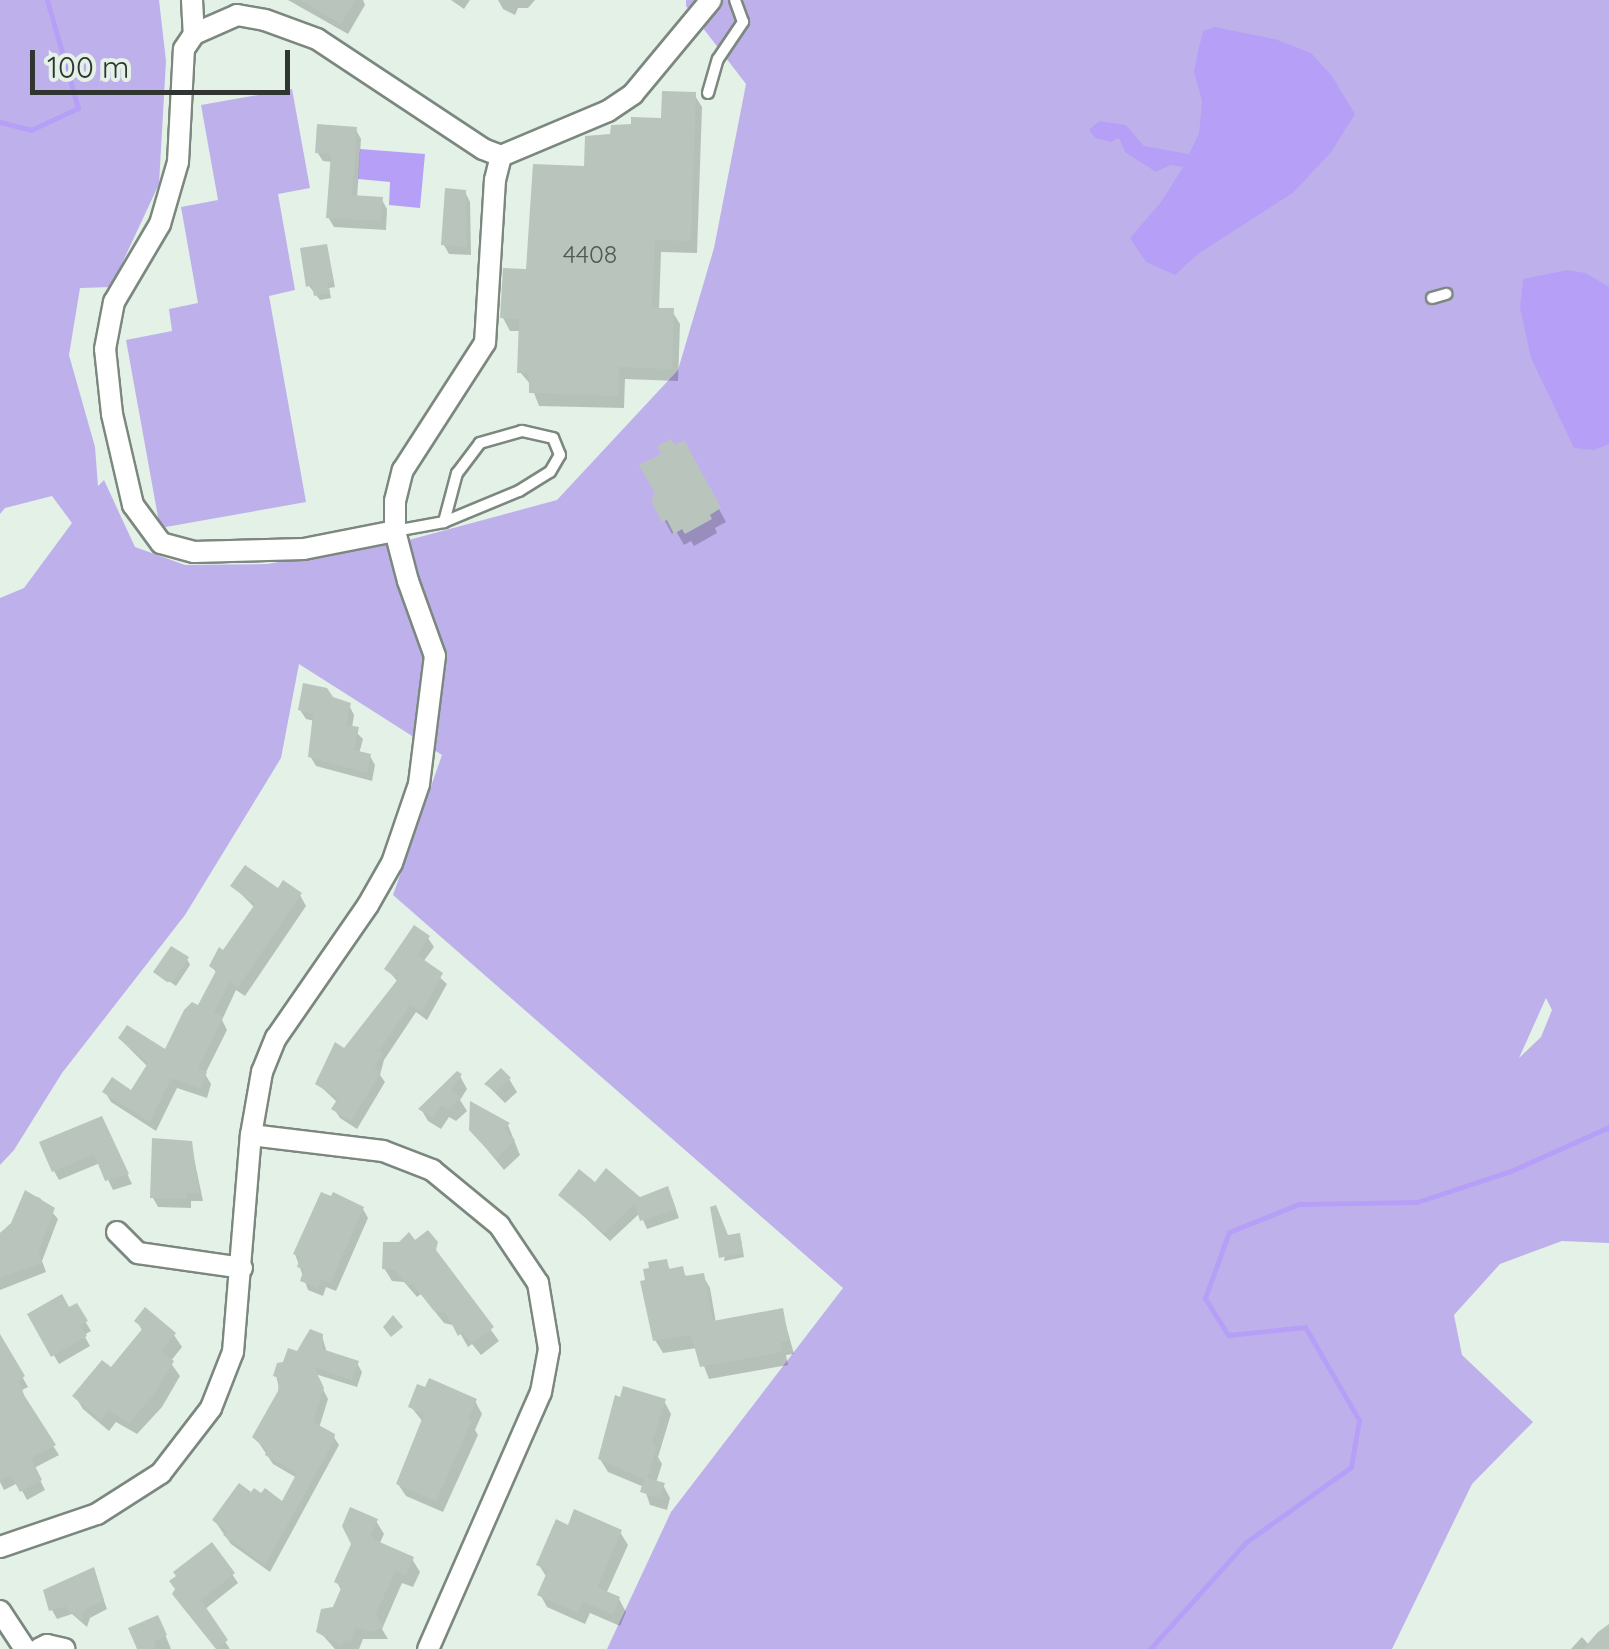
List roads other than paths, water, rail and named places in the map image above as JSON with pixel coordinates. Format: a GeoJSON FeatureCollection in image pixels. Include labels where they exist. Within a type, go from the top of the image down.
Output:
{"type":"FeatureCollection","features":[{"type":"Feature","properties":{"kind":"street"},"geometry":{"type":"LineString","coordinates":[[192,0],[194,34]]}},
{"type":"Feature","properties":{"kind":"street"},"geometry":{"type":"LineString","coordinates":[[395,530],[304,549],[194,552],[161,543],[132,505],[112,414],[106,349],[114,302],[160,224],[178,162],[184,49],[194,34],[237,15],[317,39],[483,150],[501,156],[556,136],[634,94],[711,0]]}},
{"type":"Feature","properties":{"kind":"street"},"geometry":{"type":"LineString","coordinates":[[0,1546],[97,1514],[162,1472],[211,1408],[233,1352],[251,1135],[262,1072],[276,1038],[368,905],[392,862],[418,784],[435,656],[395,530],[395,502],[403,470],[485,343],[495,180],[501,156]]}},
{"type":"Feature","properties":{"kind":"street"},"geometry":{"type":"LineString","coordinates":[[251,1135],[382,1152],[432,1170],[499,1225],[538,1283],[549,1350],[542,1392],[428,1649]]}},
{"type":"Feature","properties":{"kind":"street"},"geometry":{"type":"LineString","coordinates":[[116,1232],[138,1252],[242,1268]]}},
{"type":"Feature","properties":{"kind":"street"},"geometry":{"type":"LineString","coordinates":[[0,1611],[25,1649]]}},
{"type":"Feature","properties":{"kind":"street"},"geometry":{"type":"LineString","coordinates":[[40,1649],[58,1645],[65,1649]]}},
{"type":"Feature","properties":{"kind":"lane"},"geometry":{"type":"LineString","coordinates":[[708,93],[718,59],[743,22],[736,0]]}},
{"type":"Feature","properties":{"kind":"lane"},"geometry":{"type":"LineString","coordinates":[[1432,298],[1446,294]]}},
{"type":"Feature","properties":{"kind":"lane"},"geometry":{"type":"LineString","coordinates":[[395,530],[444,522],[519,491],[550,472],[560,455],[553,438],[522,430],[480,443],[456,473],[444,522]]}},
{"type":"Feature","properties":{"kind":"waterway"},"geometry":{"type":"LineString","coordinates":[[0,122],[31,130],[78,108],[47,0]]}},
{"type":"Feature","properties":{"kind":"waterway"},"geometry":{"type":"LineString","coordinates":[[1150,1649],[1246,1542],[1351,1467],[1359,1420],[1305,1327],[1228,1335],[1205,1298],[1229,1232],[1299,1204],[1417,1202],[1511,1171],[1609,1127]]}}]}
